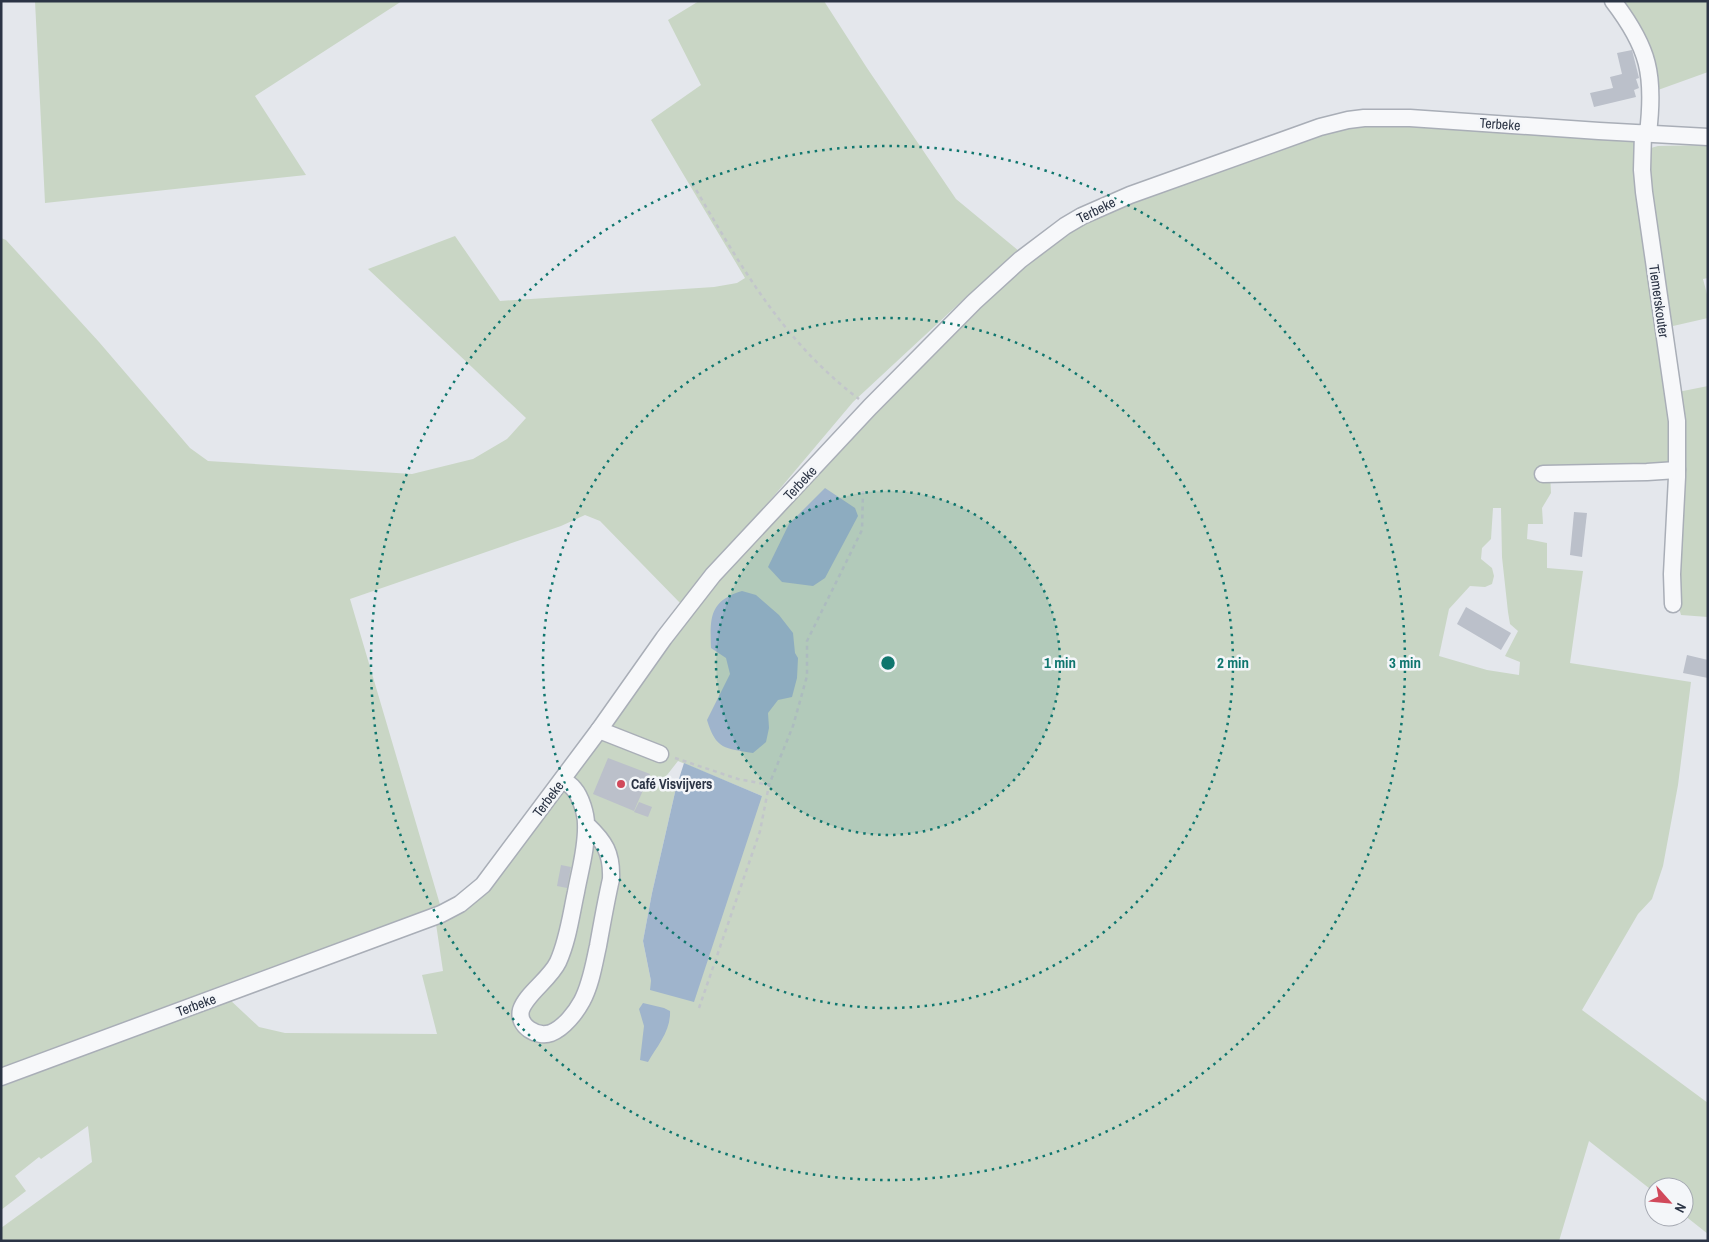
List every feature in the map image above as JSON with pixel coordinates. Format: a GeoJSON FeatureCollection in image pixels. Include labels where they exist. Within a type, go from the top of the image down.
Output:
{"type":"FeatureCollection","features":[{"type":"Feature","properties":{"kind":"street","name":"Tiemerskouter"},"geometry":{"type":"LineString","coordinates":[[1613,1],[1629,22],[1648,66],[1652,99],[1645,133],[1642,170],[1677,421],[1677,470],[1672,574],[1673,604]]}},
{"type":"Feature","properties":{"kind":"street","name":"Terbeke"},"geometry":{"type":"LineString","coordinates":[[1,1077],[452,909],[483,885],[599,730],[664,638],[713,575],[870,407],[974,302],[1020,260],[1065,226],[1115,201],[1283,140],[1320,127],[1364,118],[1410,118],[1708,137]]}},
{"type":"Feature","properties":{"kind":"street"},"geometry":{"type":"LineString","coordinates":[[1543,474],[1677,470]]}},
{"type":"Feature","properties":{"kind":"street"},"geometry":{"type":"LineString","coordinates":[[599,730],[660,754]]}},
{"type":"Feature","properties":{"kind":"street"},"geometry":{"type":"LineString","coordinates":[[562,780],[574,788],[580,801],[586,824],[583,854],[558,964],[525,1003],[521,1011],[521,1020],[534,1032],[551,1033],[562,1025],[575,1012],[588,989],[611,879],[611,863],[603,842],[586,824]]}},
{"type":"Feature","properties":{"kind":"path"},"geometry":{"type":"LineString","coordinates":[[692,182],[748,278],[774,313],[813,360],[870,407]]}},
{"type":"Feature","properties":{"kind":"path"},"geometry":{"type":"LineString","coordinates":[[699,1008],[760,831],[769,785],[793,726],[807,676],[807,641],[862,530],[863,491]]}},
{"type":"Feature","properties":{"kind":"path"},"geometry":{"type":"LineString","coordinates":[[660,754],[738,779],[769,785]]}},
{"type":"Feature","properties":{"kind":"green space"},"geometry":{"type":"Polygon","coordinates":[[[35,1],[402,1],[255,96],[306,175],[45,203],[35,1]]]}},
{"type":"Feature","properties":{"kind":"green space"},"geometry":{"type":"Polygon","coordinates":[[[699,1],[824,1],[956,199],[1020,252],[965,298],[853,402],[682,605],[600,521],[585,515],[561,526],[350,599],[441,908],[1,1072],[1,238],[6,240],[99,342],[190,448],[208,461],[412,474],[473,459],[507,439],[526,418],[368,269],[455,236],[500,301],[714,287],[737,283],[745,278],[651,120],[701,85],[668,20],[699,1]]]}},
{"type":"Feature","properties":{"kind":"green space"},"geometry":{"type":"Polygon","coordinates":[[[1619,1],[1708,1],[1708,72],[1658,90],[1655,67],[1619,1]]]}},
{"type":"Feature","properties":{"kind":"green space"},"geometry":{"type":"Polygon","coordinates":[[[1386,122],[1631,138],[1635,142],[1674,445],[1672,458],[1667,465],[1550,471],[1551,493],[1542,508],[1543,524],[1528,524],[1527,539],[1547,543],[1547,568],[1583,571],[1570,663],[1691,682],[1678,785],[1663,866],[1652,899],[1638,914],[1582,1010],[1708,1103],[1708,1234],[1694,1223],[1694,1177],[1644,1177],[1644,1184],[1589,1141],[1559,1241],[1,1241],[1,1228],[92,1162],[88,1126],[41,1159],[39,1157],[15,1176],[26,1191],[1,1210],[1,1087],[229,999],[259,1027],[285,1033],[437,1034],[422,975],[443,971],[436,924],[460,912],[719,580],[777,517],[955,331],[1017,272],[1053,243],[1092,217],[1331,129],[1386,122]],[[1493,508],[1491,539],[1482,548],[1481,559],[1492,568],[1494,576],[1492,584],[1485,587],[1470,586],[1449,609],[1439,656],[1487,670],[1519,675],[1520,662],[1505,656],[1518,631],[1510,624],[1508,612],[1502,557],[1501,508],[1493,508]],[[678,761],[660,784],[676,788],[643,941],[651,981],[762,796],[678,761]]]}},
{"type":"Feature","properties":{"kind":"green space"},"geometry":{"type":"Polygon","coordinates":[[[1708,145],[1708,278],[1703,279],[1708,298],[1708,318],[1673,326],[1667,324],[1648,160],[1651,148],[1658,146],[1708,145]]]}},
{"type":"Feature","properties":{"kind":"green space"},"geometry":{"type":"Polygon","coordinates":[[[1708,386],[1708,617],[1681,615],[1676,597],[1678,392],[1708,386]]]}},
{"type":"Feature","properties":{"kind":"water"},"geometry":{"type":"Polygon","coordinates":[[[825,488],[855,508],[858,516],[825,578],[813,586],[782,582],[768,567],[789,524],[825,488]]]}},
{"type":"Feature","properties":{"kind":"water"},"geometry":{"type":"Polygon","coordinates":[[[742,591],[756,595],[779,615],[793,633],[795,653],[798,658],[797,678],[792,697],[778,700],[768,713],[769,728],[766,742],[753,753],[723,746],[714,737],[707,720],[730,674],[726,658],[711,648],[712,619],[717,606],[723,600],[742,591]]]}},
{"type":"Feature","properties":{"kind":"water"},"geometry":{"type":"Polygon","coordinates":[[[684,763],[762,796],[694,1002],[650,990],[651,981],[643,941],[676,788],[684,763]]]}},
{"type":"Feature","properties":{"kind":"water"},"geometry":{"type":"Polygon","coordinates":[[[643,1003],[670,1011],[666,1032],[648,1062],[640,1060],[644,1026],[639,1009],[643,1003]]]}},
{"type":"Feature","properties":{"kind":"building"},"geometry":{"type":"Polygon","coordinates":[[[1632,50],[1639,78],[1636,79],[1639,88],[1634,90],[1636,97],[1594,107],[1590,93],[1613,88],[1610,77],[1622,74],[1617,53],[1632,50]]]}},
{"type":"Feature","properties":{"kind":"building"},"geometry":{"type":"Polygon","coordinates":[[[1574,512],[1587,513],[1582,557],[1570,555],[1574,512]]]}},
{"type":"Feature","properties":{"kind":"building"},"geometry":{"type":"Polygon","coordinates":[[[1466,607],[1511,633],[1501,650],[1457,624],[1466,607]]]}},
{"type":"Feature","properties":{"kind":"building"},"geometry":{"type":"Polygon","coordinates":[[[1687,655],[1708,660],[1708,678],[1683,673],[1687,655]]]}},
{"type":"Feature","properties":{"kind":"building","name":"Café Visvijvers"},"geometry":{"type":"Polygon","coordinates":[[[608,758],[650,774],[634,811],[593,794],[608,758]]]}},
{"type":"Feature","properties":{"kind":"building"},"geometry":{"type":"Polygon","coordinates":[[[639,802],[652,807],[648,817],[634,812],[639,802]]]}},
{"type":"Feature","properties":{"kind":"building"},"geometry":{"type":"Polygon","coordinates":[[[561,865],[571,867],[567,888],[557,886],[561,865]]]}},
{"type":"Feature","properties":{"kind":"place","name":"Café Visvijvers"},"geometry":{"type":"Point","coordinates":[621,784]}}]}
